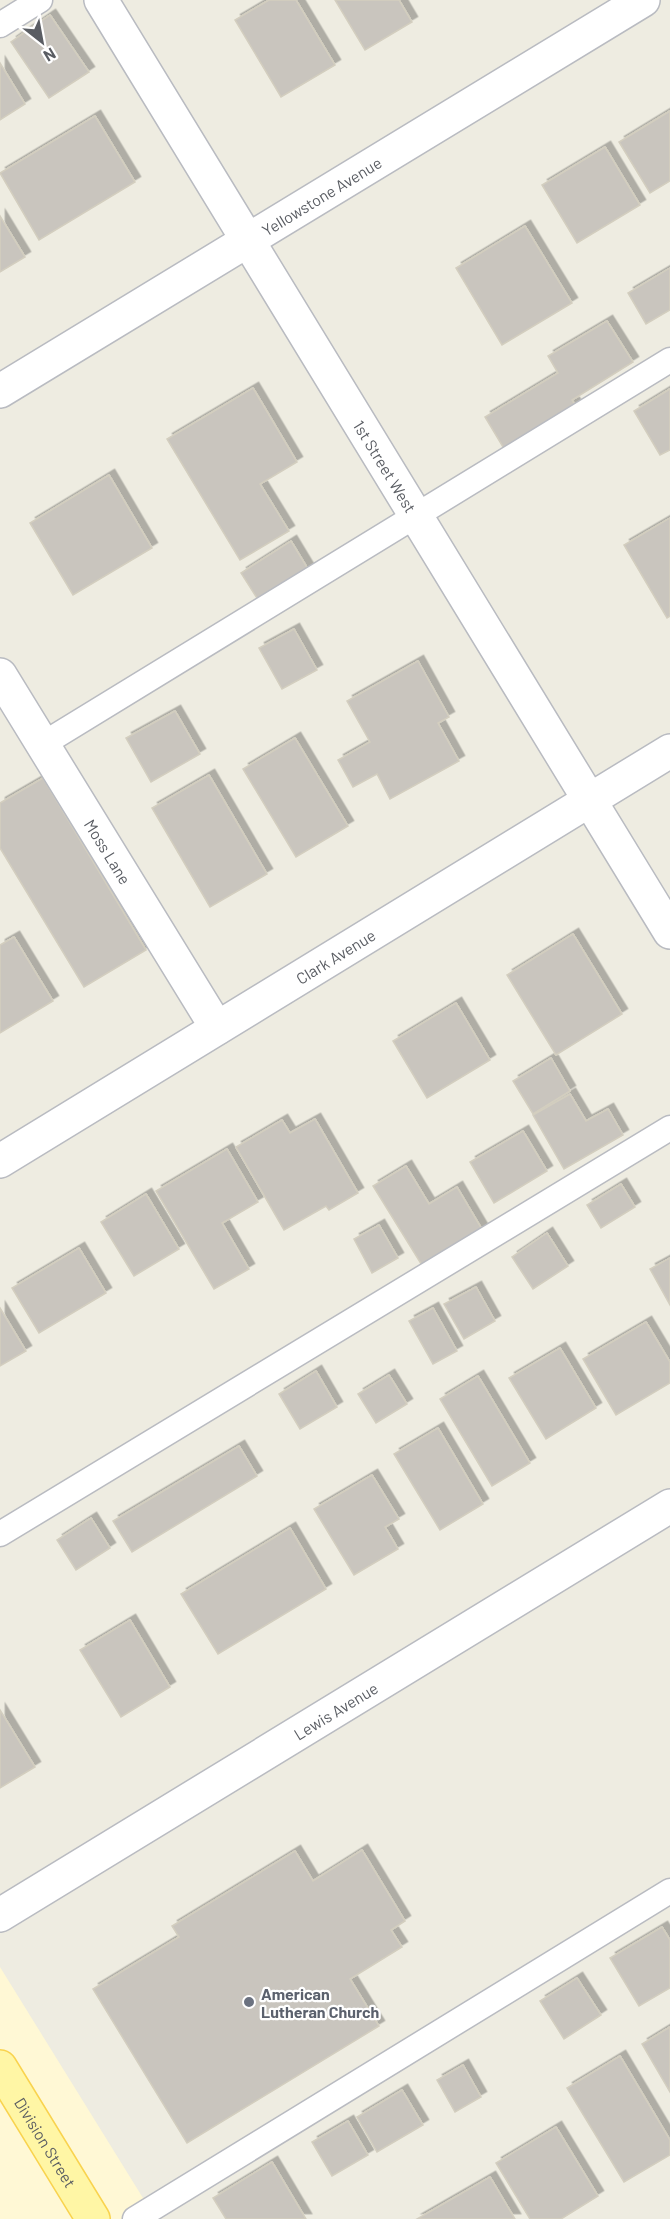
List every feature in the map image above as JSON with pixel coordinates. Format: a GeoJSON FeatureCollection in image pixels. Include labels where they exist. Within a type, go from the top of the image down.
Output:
{"type":"FeatureCollection","features":[{"type":"Feature","properties":{"kind":"main road","name":"Division Street"},"geometry":{"type":"LineString","coordinates":[[0,2067],[93,2219]]}},
{"type":"Feature","properties":{"kind":"street","name":"1st Street West"},"geometry":{"type":"LineString","coordinates":[[101,0],[670,932]]}},
{"type":"Feature","properties":{"kind":"street","name":"Yellowstone Avenue"},"geometry":{"type":"LineString","coordinates":[[0,391],[643,0]]}},
{"type":"Feature","properties":{"kind":"street","name":"Moss Lane"},"geometry":{"type":"LineString","coordinates":[[0,675],[218,1028]]}},
{"type":"Feature","properties":{"kind":"street","name":"Clark Avenue"},"geometry":{"type":"LineString","coordinates":[[0,1161],[670,751]]}},
{"type":"Feature","properties":{"kind":"street","name":"Lewis Avenue"},"geometry":{"type":"LineString","coordinates":[[0,1915],[670,1506]]}},
{"type":"Feature","properties":{"kind":"lane"},"geometry":{"type":"LineString","coordinates":[[0,25],[40,0]]}},
{"type":"Feature","properties":{"kind":"lane"},"geometry":{"type":"LineString","coordinates":[[43,744],[415,513],[670,360]]}},
{"type":"Feature","properties":{"kind":"lane"},"geometry":{"type":"LineString","coordinates":[[0,1534],[670,1128]]}},
{"type":"Feature","properties":{"kind":"lane"},"geometry":{"type":"LineString","coordinates":[[135,2219],[670,1891]]}},
{"type":"Feature","properties":{"kind":"shaded area"},"geometry":{"type":"Polygon","coordinates":[[[0,1967],[156,2219],[0,2219],[0,1967]]]}},
{"type":"Feature","properties":{"kind":"building"},"geometry":{"type":"Polygon","coordinates":[[[269,0],[296,0],[335,65],[281,97],[235,20],[269,0]]]}},
{"type":"Feature","properties":{"kind":"building"},"geometry":{"type":"Polygon","coordinates":[[[335,0],[399,0],[412,22],[365,50],[335,0]]]}},
{"type":"Feature","properties":{"kind":"building"},"geometry":{"type":"Polygon","coordinates":[[[50,15],[89,72],[49,98],[11,42],[50,15]]]}},
{"type":"Feature","properties":{"kind":"building"},"geometry":{"type":"Polygon","coordinates":[[[0,63],[25,104],[0,120],[0,63]]]}},
{"type":"Feature","properties":{"kind":"building"},"geometry":{"type":"Polygon","coordinates":[[[670,111],[670,181],[650,193],[619,142],[670,111]]]}},
{"type":"Feature","properties":{"kind":"building"},"geometry":{"type":"Polygon","coordinates":[[[95,116],[135,182],[39,240],[0,173],[95,116]]]}},
{"type":"Feature","properties":{"kind":"building"},"geometry":{"type":"Polygon","coordinates":[[[605,147],[640,205],[577,243],[542,185],[605,147]]]}},
{"type":"Feature","properties":{"kind":"building"},"geometry":{"type":"Polygon","coordinates":[[[0,216],[25,257],[0,272],[0,216]]]}},
{"type":"Feature","properties":{"kind":"building"},"geometry":{"type":"Polygon","coordinates":[[[525,226],[572,303],[502,345],[456,268],[525,226]]]}},
{"type":"Feature","properties":{"kind":"building"},"geometry":{"type":"Polygon","coordinates":[[[670,268],[670,310],[646,324],[628,293],[670,268]]]}},
{"type":"Feature","properties":{"kind":"building"},"geometry":{"type":"Polygon","coordinates":[[[607,321],[633,362],[572,400],[577,408],[506,452],[485,417],[558,373],[548,356],[607,321]]]}},
{"type":"Feature","properties":{"kind":"building"},"geometry":{"type":"Polygon","coordinates":[[[253,388],[297,462],[260,484],[289,531],[240,560],[167,439],[253,388]]]}},
{"type":"Feature","properties":{"kind":"building"},"geometry":{"type":"Polygon","coordinates":[[[670,389],[670,450],[660,455],[634,411],[670,389]]]}},
{"type":"Feature","properties":{"kind":"building"},"geometry":{"type":"Polygon","coordinates":[[[109,475],[152,548],[73,595],[30,523],[109,475]]]}},
{"type":"Feature","properties":{"kind":"building"},"geometry":{"type":"Polygon","coordinates":[[[670,518],[670,616],[667,618],[624,545],[670,518]]]}},
{"type":"Feature","properties":{"kind":"building"},"geometry":{"type":"Polygon","coordinates":[[[291,541],[311,574],[262,606],[241,573],[291,541]]]}},
{"type":"Feature","properties":{"kind":"building"},"geometry":{"type":"Polygon","coordinates":[[[294,629],[317,670],[282,689],[259,648],[294,629]]]}},
{"type":"Feature","properties":{"kind":"building"},"geometry":{"type":"Polygon","coordinates":[[[418,661],[449,717],[438,723],[459,761],[390,799],[377,774],[353,787],[338,760],[370,742],[347,701],[418,661]]]}},
{"type":"Feature","properties":{"kind":"building"},"geometry":{"type":"Polygon","coordinates":[[[175,711],[200,754],[151,782],[126,738],[175,711]]]}},
{"type":"Feature","properties":{"kind":"building"},"geometry":{"type":"Polygon","coordinates":[[[295,738],[348,826],[296,857],[243,769],[295,738]]]}},
{"type":"Feature","properties":{"kind":"building"},"geometry":{"type":"Polygon","coordinates":[[[209,775],[267,874],[210,907],[152,808],[209,775]]]}},
{"type":"Feature","properties":{"kind":"building"},"geometry":{"type":"Polygon","coordinates":[[[43,778],[146,950],[84,987],[0,848],[0,803],[43,778]]]}},
{"type":"Feature","properties":{"kind":"building"},"geometry":{"type":"Polygon","coordinates":[[[573,934],[622,1014],[556,1055],[507,975],[573,934]]]}},
{"type":"Feature","properties":{"kind":"building"},"geometry":{"type":"Polygon","coordinates":[[[14,937],[53,1001],[0,1033],[0,945],[14,937]]]}},
{"type":"Feature","properties":{"kind":"building"},"geometry":{"type":"Polygon","coordinates":[[[456,1003],[490,1060],[427,1098],[393,1041],[456,1003]]]}},
{"type":"Feature","properties":{"kind":"building"},"geometry":{"type":"Polygon","coordinates":[[[551,1058],[570,1091],[533,1114],[513,1081],[551,1058]]]}},
{"type":"Feature","properties":{"kind":"building"},"geometry":{"type":"Polygon","coordinates":[[[570,1094],[586,1121],[608,1109],[623,1135],[564,1169],[533,1115],[570,1094]]]}},
{"type":"Feature","properties":{"kind":"building"},"geometry":{"type":"Polygon","coordinates":[[[315,1119],[358,1193],[329,1210],[326,1206],[284,1230],[236,1147],[282,1120],[290,1133],[315,1119]]]}},
{"type":"Feature","properties":{"kind":"building"},"geometry":{"type":"Polygon","coordinates":[[[523,1131],[547,1171],[494,1203],[470,1162],[523,1131]]]}},
{"type":"Feature","properties":{"kind":"building"},"geometry":{"type":"Polygon","coordinates":[[[227,1149],[258,1202],[222,1223],[249,1269],[214,1289],[156,1191],[227,1149]]]}},
{"type":"Feature","properties":{"kind":"building"},"geometry":{"type":"Polygon","coordinates":[[[406,1166],[429,1204],[457,1187],[483,1231],[423,1267],[373,1186],[406,1166]]]}},
{"type":"Feature","properties":{"kind":"building"},"geometry":{"type":"Polygon","coordinates":[[[621,1184],[635,1207],[601,1228],[587,1205],[621,1184]]]}},
{"type":"Feature","properties":{"kind":"building"},"geometry":{"type":"Polygon","coordinates":[[[146,1194],[179,1249],[134,1276],[101,1222],[146,1194]]]}},
{"type":"Feature","properties":{"kind":"building"},"geometry":{"type":"Polygon","coordinates":[[[379,1225],[398,1258],[372,1273],[354,1239],[379,1225]]]}},
{"type":"Feature","properties":{"kind":"building"},"geometry":{"type":"Polygon","coordinates":[[[547,1233],[568,1266],[533,1289],[512,1257],[547,1233]]]}},
{"type":"Feature","properties":{"kind":"building"},"geometry":{"type":"Polygon","coordinates":[[[79,1248],[106,1293],[39,1333],[12,1288],[79,1248]]]}},
{"type":"Feature","properties":{"kind":"building"},"geometry":{"type":"Polygon","coordinates":[[[670,1258],[670,1305],[650,1269],[670,1258]]]}},
{"type":"Feature","properties":{"kind":"building"},"geometry":{"type":"Polygon","coordinates":[[[476,1287],[495,1321],[464,1339],[444,1304],[476,1287]]]}},
{"type":"Feature","properties":{"kind":"building"},"geometry":{"type":"Polygon","coordinates":[[[0,1308],[26,1351],[0,1366],[0,1308]]]}},
{"type":"Feature","properties":{"kind":"building"},"geometry":{"type":"Polygon","coordinates":[[[433,1308],[457,1351],[433,1364],[409,1321],[433,1308]]]}},
{"type":"Feature","properties":{"kind":"building"},"geometry":{"type":"Polygon","coordinates":[[[646,1322],[670,1362],[670,1383],[616,1415],[583,1359],[646,1322]]]}},
{"type":"Feature","properties":{"kind":"building"},"geometry":{"type":"Polygon","coordinates":[[[560,1348],[596,1408],[546,1439],[509,1378],[560,1348]]]}},
{"type":"Feature","properties":{"kind":"building"},"geometry":{"type":"Polygon","coordinates":[[[316,1371],[337,1407],[300,1429],[279,1394],[316,1371]]]}},
{"type":"Feature","properties":{"kind":"building"},"geometry":{"type":"Polygon","coordinates":[[[389,1375],[407,1404],[376,1423],[358,1394],[389,1375]]]}},
{"type":"Feature","properties":{"kind":"building"},"geometry":{"type":"Polygon","coordinates":[[[478,1376],[530,1463],[492,1486],[440,1399],[478,1376]]]}},
{"type":"Feature","properties":{"kind":"building"},"geometry":{"type":"Polygon","coordinates":[[[438,1428],[483,1504],[440,1530],[394,1454],[438,1428]]]}},
{"type":"Feature","properties":{"kind":"building"},"geometry":{"type":"Polygon","coordinates":[[[239,1446],[257,1476],[132,1552],[113,1521],[239,1446]]]}},
{"type":"Feature","properties":{"kind":"building"},"geometry":{"type":"Polygon","coordinates":[[[372,1475],[399,1519],[385,1527],[398,1549],[354,1575],[314,1509],[372,1475]]]}},
{"type":"Feature","properties":{"kind":"building"},"geometry":{"type":"Polygon","coordinates":[[[91,1518],[110,1548],[76,1570],[57,1540],[91,1518]]]}},
{"type":"Feature","properties":{"kind":"building"},"geometry":{"type":"Polygon","coordinates":[[[290,1528],[326,1589],[218,1654],[181,1594],[290,1528]]]}},
{"type":"Feature","properties":{"kind":"building"},"geometry":{"type":"Polygon","coordinates":[[[130,1620],[170,1687],[121,1717],[80,1650],[130,1620]]]}},
{"type":"Feature","properties":{"kind":"building"},"geometry":{"type":"Polygon","coordinates":[[[0,1710],[35,1767],[0,1788],[0,1710]]]}},
{"type":"Feature","properties":{"kind":"building"},"geometry":{"type":"Polygon","coordinates":[[[362,1850],[405,1921],[391,1930],[402,1947],[350,1979],[379,2026],[187,2143],[93,1989],[179,1937],[172,1926],[295,1851],[313,1881],[362,1850]]]}},
{"type":"Feature","properties":{"kind":"building"},"geometry":{"type":"Polygon","coordinates":[[[662,1927],[670,1940],[670,1988],[639,2006],[610,1958],[662,1927]]]}},
{"type":"Feature","properties":{"kind":"building"},"geometry":{"type":"Polygon","coordinates":[[[577,1978],[601,2015],[564,2039],[540,2001],[577,1978]]]}},
{"type":"Feature","properties":{"kind":"building"},"geometry":{"type":"Polygon","coordinates":[[[670,2027],[670,2092],[642,2044],[670,2027]]]}},
{"type":"Feature","properties":{"kind":"building"},"geometry":{"type":"Polygon","coordinates":[[[620,2056],[670,2140],[670,2155],[624,2182],[567,2088],[620,2056]]]}},
{"type":"Feature","properties":{"kind":"building"},"geometry":{"type":"Polygon","coordinates":[[[463,2065],[481,2097],[455,2112],[437,2080],[463,2065]]]}},
{"type":"Feature","properties":{"kind":"building"},"geometry":{"type":"Polygon","coordinates":[[[402,2090],[423,2125],[377,2152],[357,2117],[402,2090]]]}},
{"type":"Feature","properties":{"kind":"building"},"geometry":{"type":"Polygon","coordinates":[[[348,2121],[368,2155],[332,2176],[312,2142],[348,2121]]]}},
{"type":"Feature","properties":{"kind":"building"},"geometry":{"type":"Polygon","coordinates":[[[556,2127],[598,2196],[561,2219],[530,2219],[496,2163],[556,2127]]]}},
{"type":"Feature","properties":{"kind":"building"},"geometry":{"type":"Polygon","coordinates":[[[272,2162],[306,2219],[226,2219],[213,2198],[272,2162]]]}},
{"type":"Feature","properties":{"kind":"building"},"geometry":{"type":"Polygon","coordinates":[[[490,2177],[515,2219],[417,2219],[490,2177]]]}},
{"type":"Feature","properties":{"kind":"place","name":"American Lutheran Church"},"geometry":{"type":"Point","coordinates":[249,2002]}}]}
